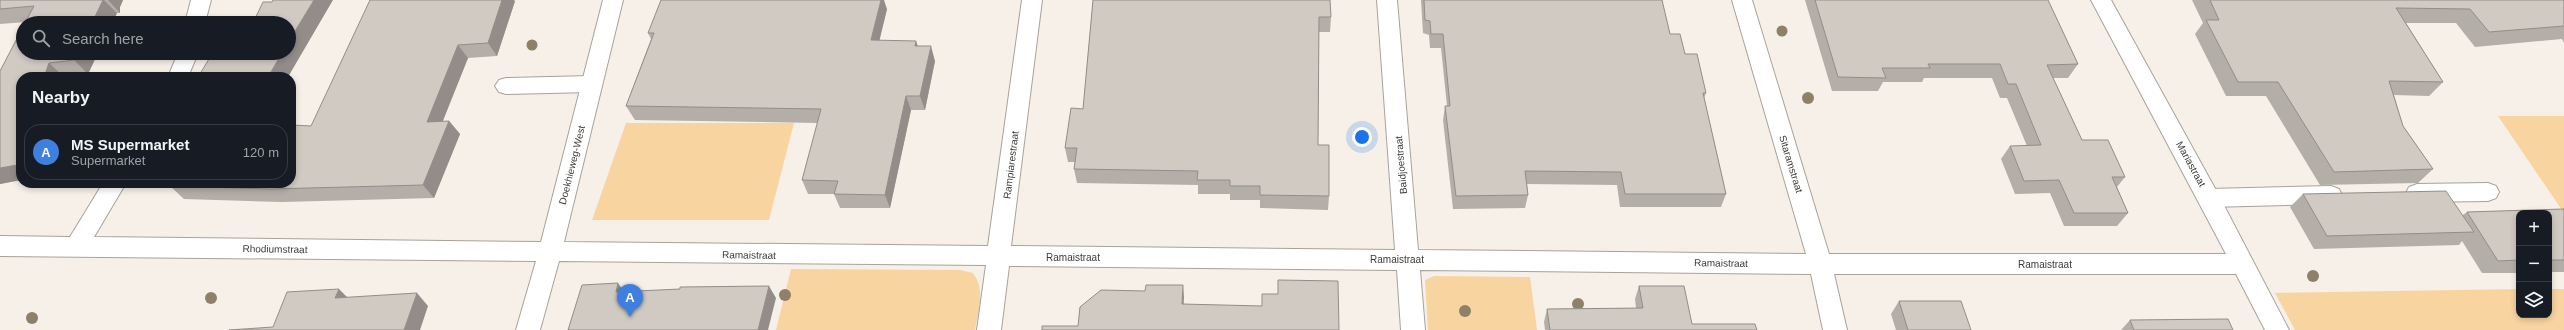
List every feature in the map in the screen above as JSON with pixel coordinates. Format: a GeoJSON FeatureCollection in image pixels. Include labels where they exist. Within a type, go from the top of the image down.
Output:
{"type":"FeatureCollection","features":[{"type":"Feature","properties":{"kind":"street"},"geometry":{"type":"LineString","coordinates":[[197,16],[200,0]]}},
{"type":"Feature","properties":{"kind":"street","name":"Doekhieweg-West"},"geometry":{"type":"LineString","coordinates":[[528,330],[550,253],[613,0]]}},
{"type":"Feature","properties":{"kind":"street","name":"Rampiarestraat"},"geometry":{"type":"LineString","coordinates":[[989,330],[1000,257],[1032,0]]}},
{"type":"Feature","properties":{"kind":"street","name":"Baidjoestraat"},"geometry":{"type":"LineString","coordinates":[[1386,0],[1409,259],[1413,330]]}},
{"type":"Feature","properties":{"kind":"street","name":"Sitaramstraat"},"geometry":{"type":"LineString","coordinates":[[1742,0],[1820,264],[1834,330]]}},
{"type":"Feature","properties":{"kind":"street","name":"Mariastraat"},"geometry":{"type":"LineString","coordinates":[[2101,0],[2210,198],[2277,330]]}},
{"type":"Feature","properties":{"kind":"street"},"geometry":{"type":"LineString","coordinates":[[180,72],[185,60]]}},
{"type":"Feature","properties":{"kind":"street"},"geometry":{"type":"LineString","coordinates":[[506,86],[592,84]]}},
{"type":"Feature","properties":{"kind":"street"},"geometry":{"type":"LineString","coordinates":[[76,247],[112,188]]}},
{"type":"Feature","properties":{"kind":"street"},"geometry":{"type":"LineString","coordinates":[[2393,194],[2488,192]]}},
{"type":"Feature","properties":{"kind":"street"},"geometry":{"type":"LineString","coordinates":[[2210,198],[2353,195]]}},
{"type":"Feature","properties":{"kind":"street","name":"Rhodiumstraat"},"geometry":{"type":"LineString","coordinates":[[0,246],[550,253]]}},
{"type":"Feature","properties":{"kind":"street","name":"Ramaistraat"},"geometry":{"type":"LineString","coordinates":[[550,253],[1409,259],[1820,264],[2244,264]]}},
{"type":"Feature","properties":{"kind":"shaded area"},"geometry":{"type":"Polygon","coordinates":[[[2498,116],[2564,116],[2564,213],[2498,116]]]}},
{"type":"Feature","properties":{"kind":"shaded area"},"geometry":{"type":"Polygon","coordinates":[[[626,123],[794,123],[769,220],[592,220],[626,123]]]}},
{"type":"Feature","properties":{"kind":"shaded area"},"geometry":{"type":"Polygon","coordinates":[[[791,269],[960,270],[973,273],[977,280],[980,293],[975,330],[776,330],[791,269]]]}},
{"type":"Feature","properties":{"kind":"shaded area"},"geometry":{"type":"Polygon","coordinates":[[[1434,276],[1530,277],[1537,330],[1428,330],[1425,280],[1434,276]]]}},
{"type":"Feature","properties":{"kind":"shaded area"},"geometry":{"type":"Polygon","coordinates":[[[2516,289],[2516,318],[2552,318],[2552,289],[2564,289],[2564,330],[2295,330],[2275,293],[2516,289]]]}},
{"type":"Feature","properties":{"kind":"building"},"geometry":{"type":"Polygon","coordinates":[[[0,0],[103,0],[95,16],[29,16],[34,6],[0,9],[0,0]]]}},
{"type":"Feature","properties":{"kind":"building"},"geometry":{"type":"Polygon","coordinates":[[[273,0],[314,0],[296,30],[296,16],[256,16],[263,2],[272,2],[273,0]]]}},
{"type":"Feature","properties":{"kind":"building"},"geometry":{"type":"Polygon","coordinates":[[[370,0],[502,0],[488,43],[458,45],[427,122],[449,121],[423,185],[270,189],[237,188],[296,188],[296,125],[311,126],[370,0]]]}},
{"type":"Feature","properties":{"kind":"building"},"geometry":{"type":"Polygon","coordinates":[[[661,0],[881,0],[871,40],[916,41],[915,46],[931,46],[920,96],[906,96],[885,195],[834,194],[838,181],[802,180],[821,109],[626,106],[654,33],[648,33],[661,0]]]}},
{"type":"Feature","properties":{"kind":"building"},"geometry":{"type":"Polygon","coordinates":[[[1093,0],[1330,0],[1331,17],[1319,17],[1318,145],[1329,145],[1329,196],[1260,195],[1260,186],[1230,186],[1230,180],[1197,180],[1198,171],[1074,169],[1077,148],[1065,148],[1071,108],[1083,109],[1093,0]]]}},
{"type":"Feature","properties":{"kind":"building"},"geometry":{"type":"Polygon","coordinates":[[[1424,0],[1662,0],[1670,34],[1680,34],[1685,54],[1697,54],[1706,93],[1703,93],[1726,194],[1625,194],[1621,172],[1525,171],[1528,195],[1456,196],[1445,106],[1450,106],[1443,34],[1431,34],[1430,21],[1425,20],[1424,0]]]}},
{"type":"Feature","properties":{"kind":"building"},"geometry":{"type":"Polygon","coordinates":[[[1815,0],[2048,0],[2078,64],[2047,65],[2082,140],[2108,140],[2125,177],[2112,177],[2128,213],[2074,213],[2059,180],[2024,181],[2010,146],[2041,145],[2016,84],[2008,84],[2000,64],[1928,64],[1930,68],[1882,68],[1886,78],[1838,77],[1815,0]]]}},
{"type":"Feature","properties":{"kind":"building"},"geometry":{"type":"Polygon","coordinates":[[[2210,0],[2564,0],[2564,26],[2489,32],[2470,9],[2396,8],[2443,82],[2389,81],[2403,126],[2433,169],[2334,172],[2278,82],[2238,82],[2206,20],[2219,20],[2210,0]]]}},
{"type":"Feature","properties":{"kind":"building"},"geometry":{"type":"Polygon","coordinates":[[[16,40],[16,60],[74,60],[49,63],[46,72],[16,72],[16,165],[0,168],[0,71],[16,40]]]}},
{"type":"Feature","properties":{"kind":"building"},"geometry":{"type":"Polygon","coordinates":[[[208,60],[278,60],[271,72],[201,72],[208,60]]]}},
{"type":"Feature","properties":{"kind":"building"},"geometry":{"type":"Polygon","coordinates":[[[2446,191],[2474,232],[2327,236],[2303,194],[2446,191]]]}},
{"type":"Feature","properties":{"kind":"building"},"geometry":{"type":"Polygon","coordinates":[[[2564,209],[2564,260],[2552,260],[2552,210],[2532,210],[2564,209]]]}},
{"type":"Feature","properties":{"kind":"building"},"geometry":{"type":"Polygon","coordinates":[[[2516,210],[2516,260],[2498,261],[2467,212],[2516,210]]]}},
{"type":"Feature","properties":{"kind":"building"},"geometry":{"type":"Polygon","coordinates":[[[1278,280],[1338,281],[1339,330],[1042,330],[1042,326],[1078,326],[1080,307],[1101,290],[1145,291],[1146,285],[1183,285],[1182,304],[1262,306],[1262,294],[1278,294],[1278,280]]]}},
{"type":"Feature","properties":{"kind":"building"},"geometry":{"type":"Polygon","coordinates":[[[618,283],[616,292],[680,289],[680,287],[769,286],[758,330],[568,330],[582,285],[618,283]]]}},
{"type":"Feature","properties":{"kind":"building"},"geometry":{"type":"Polygon","coordinates":[[[1639,286],[1684,286],[1692,324],[1755,324],[1757,330],[1550,330],[1547,309],[1643,308],[1639,286]]]}},
{"type":"Feature","properties":{"kind":"building"},"geometry":{"type":"Polygon","coordinates":[[[339,289],[335,298],[417,293],[404,330],[229,330],[273,327],[287,292],[339,289]]]}},
{"type":"Feature","properties":{"kind":"building"},"geometry":{"type":"Polygon","coordinates":[[[1899,301],[1961,301],[1971,330],[1908,330],[1899,301]]]}},
{"type":"Feature","properties":{"kind":"building"},"geometry":{"type":"Polygon","coordinates":[[[2228,319],[2233,330],[2134,330],[2130,320],[2228,319]]]}},
{"type":"Feature","properties":{"kind":"place","name":"MS Supermarket"},"geometry":{"type":"Point","coordinates":[630,317]}}]}
